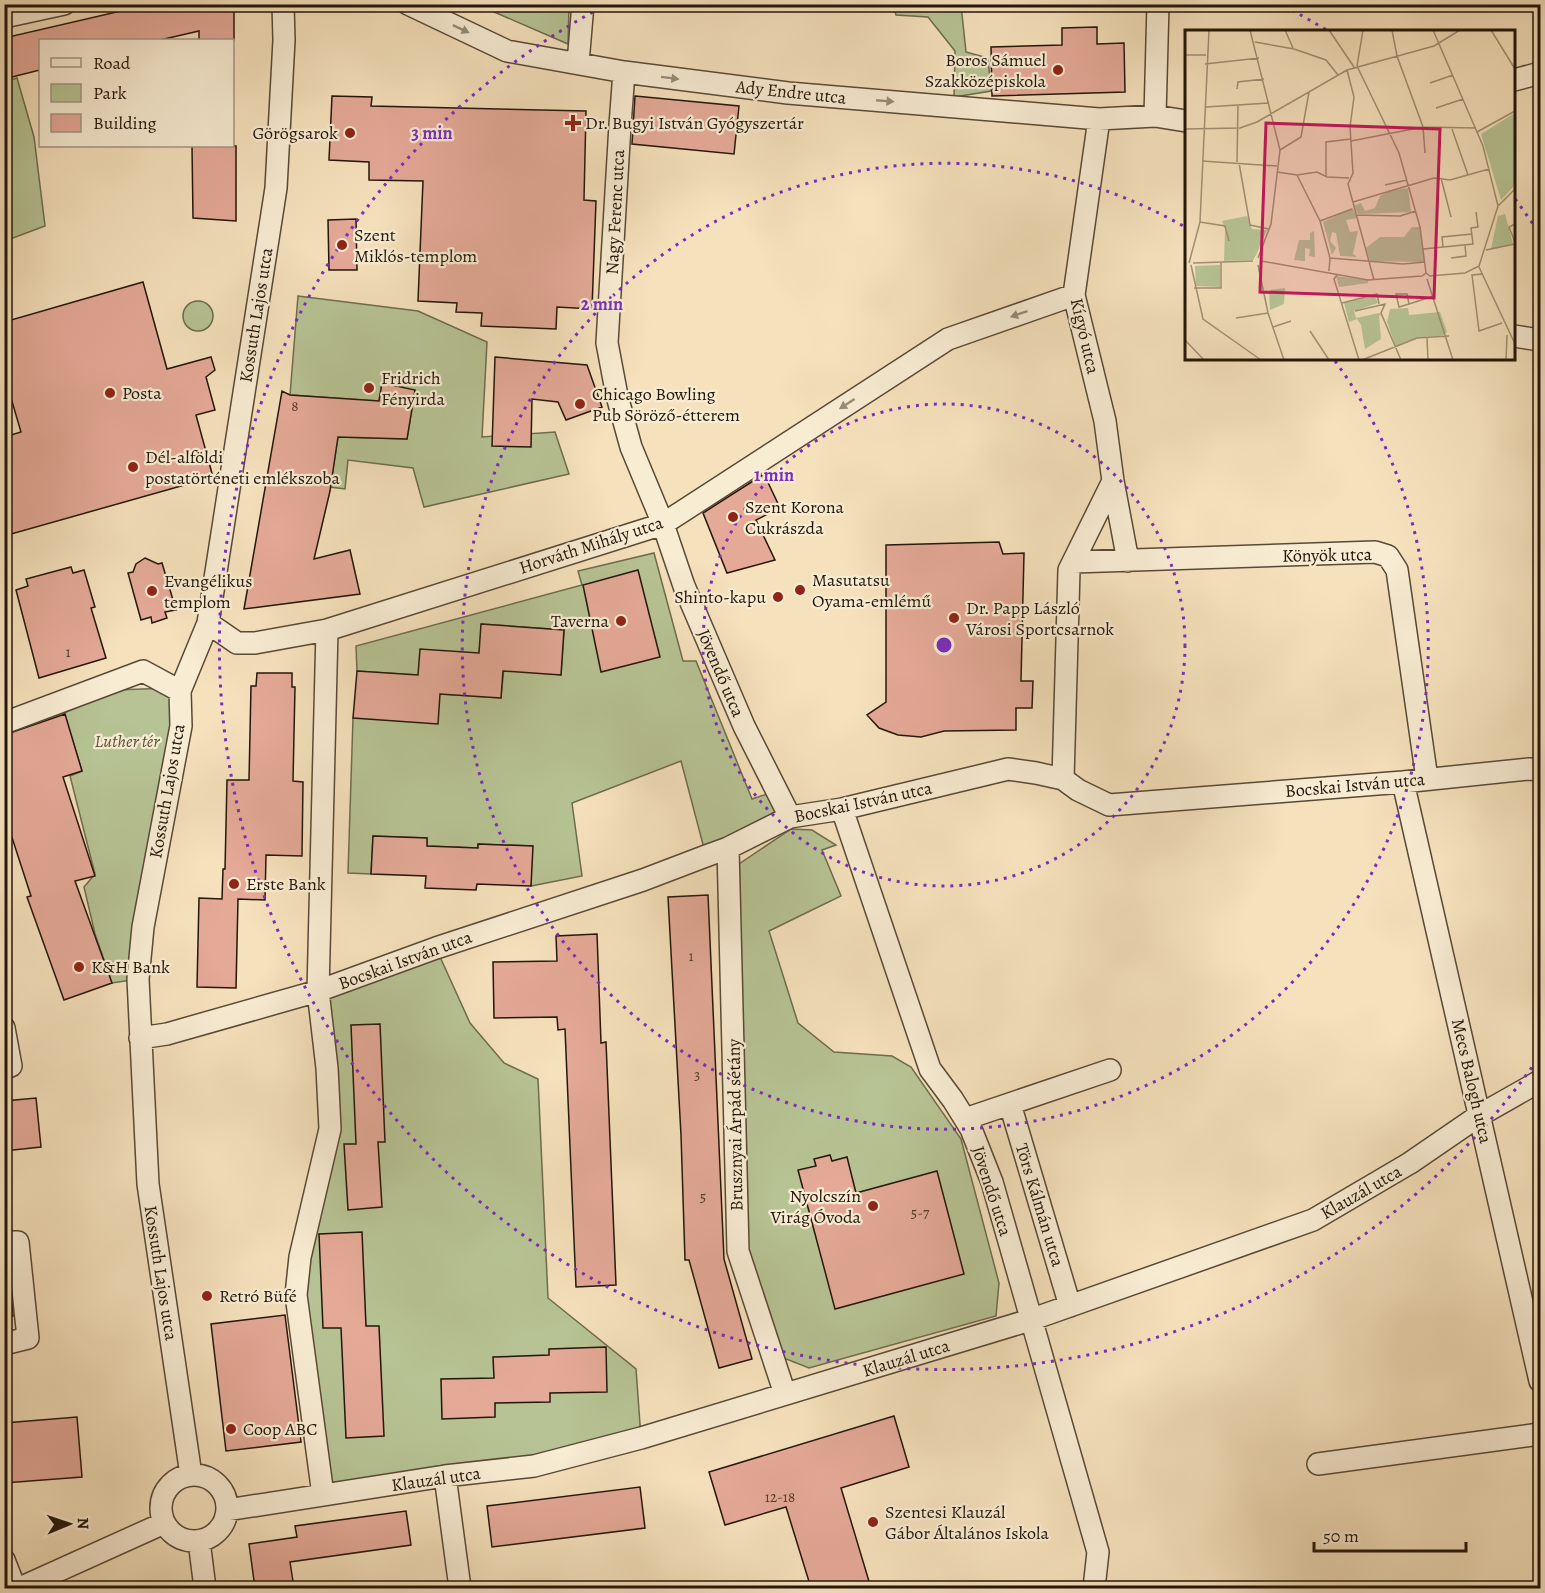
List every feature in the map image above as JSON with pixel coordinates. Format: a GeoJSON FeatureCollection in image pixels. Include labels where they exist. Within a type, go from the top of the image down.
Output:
{"type":"FeatureCollection","features":[{"type":"Feature","properties":{"kind":"street"},"geometry":{"type":"LineString","coordinates":[[4,17],[64,4]]}},
{"type":"Feature","properties":{"kind":"street","name":"Kossuth Lajos utca"},"geometry":{"type":"LineString","coordinates":[[191,1475],[148,1184],[138,979],[143,927],[181,726],[180,691],[208,622],[276,188],[284,40],[283,4]]}},
{"type":"Feature","properties":{"kind":"street","name":"Ady Endre utca"},"geometry":{"type":"LineString","coordinates":[[408,4],[507,51],[624,72],[788,93],[1099,119],[1155,116],[1185,121]]}},
{"type":"Feature","properties":{"kind":"street"},"geometry":{"type":"LineString","coordinates":[[578,63],[583,4]]}},
{"type":"Feature","properties":{"kind":"street"},"geometry":{"type":"LineString","coordinates":[[1155,116],[1158,4]]}},
{"type":"Feature","properties":{"kind":"street","name":"Nagy Ferenc utca"},"geometry":{"type":"LineString","coordinates":[[624,72],[607,343],[617,396],[631,447],[663,524]]}},
{"type":"Feature","properties":{"kind":"street"},"geometry":{"type":"LineString","coordinates":[[1515,80],[1540,73]]}},
{"type":"Feature","properties":{"kind":"street","name":"Kígyó utca"},"geometry":{"type":"LineString","coordinates":[[1099,119],[1074,295],[1105,421],[1113,481],[1128,561]]}},
{"type":"Feature","properties":{"kind":"street","name":"Horváth Mihály utca"},"geometry":{"type":"LineString","coordinates":[[208,622],[237,644],[327,630],[663,524],[948,339],[1074,295]]}},
{"type":"Feature","properties":{"kind":"street"},"geometry":{"type":"LineString","coordinates":[[1515,336],[1540,340]]}},
{"type":"Feature","properties":{"kind":"street"},"geometry":{"type":"LineString","coordinates":[[1064,779],[1069,570],[1113,481]]}},
{"type":"Feature","properties":{"kind":"street","name":"Jövendő utca"},"geometry":{"type":"LineString","coordinates":[[663,524],[684,586],[744,726],[790,817]]}},
{"type":"Feature","properties":{"kind":"street","name":"Könyök utca"},"geometry":{"type":"LineString","coordinates":[[1073,562],[1375,552],[1388,556],[1397,570],[1427,779]]}},
{"type":"Feature","properties":{"kind":"street"},"geometry":{"type":"LineString","coordinates":[[323,1495],[296,1294],[300,1257],[330,1129],[327,1068],[318,991],[327,630]]}},
{"type":"Feature","properties":{"kind":"street"},"geometry":{"type":"LineString","coordinates":[[4,723],[143,671],[180,691]]}},
{"type":"Feature","properties":{"kind":"street","name":"Bocskai István utca"},"geometry":{"type":"LineString","coordinates":[[140,1038],[173,1032],[318,991],[436,948],[643,880],[728,848],[790,817],[842,808],[1008,769],[1064,779],[1078,790],[1109,805],[1403,782],[1529,769],[1540,770]]}},
{"type":"Feature","properties":{"kind":"street","name":"Mecs Balogh utca"},"geometry":{"type":"LineString","coordinates":[[1403,782],[1540,1381]]}},
{"type":"Feature","properties":{"kind":"street","name":"Jövendő utca"},"geometry":{"type":"LineString","coordinates":[[842,808],[930,1069],[971,1129],[992,1182],[1098,1552],[1094,1588]]}},
{"type":"Feature","properties":{"kind":"street","name":"Brusznyai Árpád sétány"},"geometry":{"type":"LineString","coordinates":[[728,848],[738,1251],[785,1394]]}},
{"type":"Feature","properties":{"kind":"street"},"geometry":{"type":"LineString","coordinates":[[4,1028],[11,1066],[4,1068]]}},
{"type":"Feature","properties":{"kind":"street"},"geometry":{"type":"LineString","coordinates":[[965,1119],[1110,1070]]}},
{"type":"Feature","properties":{"kind":"street","name":"Klauzál utca"},"geometry":{"type":"LineString","coordinates":[[227,1510],[445,1476],[534,1466],[641,1438],[1030,1320],[1313,1220],[1410,1163],[1480,1114],[1540,1081]]}},
{"type":"Feature","properties":{"kind":"street","name":"Törs Kálmán utca"},"geometry":{"type":"LineString","coordinates":[[1010,1104],[1070,1306]]}},
{"type":"Feature","properties":{"kind":"street"},"geometry":{"type":"LineString","coordinates":[[4,1242],[18,1242],[28,1338],[4,1344]]}},
{"type":"Feature","properties":{"kind":"street"},"geometry":{"type":"LineString","coordinates":[[1318,1464],[1540,1434]]}},
{"type":"Feature","properties":{"kind":"street"},"geometry":{"type":"LineString","coordinates":[[191,1475],[203,1476],[219,1486],[224,1494],[227,1510],[225,1521],[213,1536],[199,1541],[182,1540],[172,1534],[164,1523],[160,1506],[163,1496],[176,1480],[191,1475]]}},
{"type":"Feature","properties":{"kind":"street"},"geometry":{"type":"LineString","coordinates":[[445,1476],[460,1588]]}},
{"type":"Feature","properties":{"kind":"street"},"geometry":{"type":"LineString","coordinates":[[20,1588],[164,1523]]}},
{"type":"Feature","properties":{"kind":"street"},"geometry":{"type":"LineString","coordinates":[[199,1541],[205,1588]]}},
{"type":"Feature","properties":{"kind":"street"},"geometry":{"type":"LineString","coordinates":[[4,1560],[15,1588]]}},
{"type":"Feature","properties":{"kind":"green space"},"geometry":{"type":"Polygon","coordinates":[[[478,5],[569,5],[568,44],[478,5]]]}},
{"type":"Feature","properties":{"kind":"green space"},"geometry":{"type":"Polygon","coordinates":[[[893,5],[961,5],[966,52],[988,58],[991,91],[954,97],[955,51],[928,17],[896,15],[893,5]]]}},
{"type":"Feature","properties":{"kind":"green space"},"geometry":{"type":"Polygon","coordinates":[[[17,78],[34,137],[45,226],[5,241],[5,82],[17,78]]]}},
{"type":"Feature","properties":{"kind":"green space"},"geometry":{"type":"Polygon","coordinates":[[[298,296],[418,311],[487,342],[482,437],[555,432],[569,474],[424,507],[413,468],[348,460],[345,489],[330,487],[338,437],[407,439],[415,391],[382,383],[379,401],[290,395],[298,296]]]}},
{"type":"Feature","properties":{"kind":"green space"},"geometry":{"type":"Polygon","coordinates":[[[198,301],[204,302],[212,310],[212,322],[204,330],[198,331],[192,330],[184,322],[183,316],[184,310],[192,302],[198,301]]]}},
{"type":"Feature","properties":{"kind":"green space"},"geometry":{"type":"Polygon","coordinates":[[[654,553],[683,661],[696,661],[752,799],[776,791],[790,817],[706,856],[681,761],[572,803],[582,876],[531,886],[532,846],[478,844],[478,848],[427,846],[427,838],[373,836],[371,874],[348,873],[353,718],[440,694],[501,698],[504,667],[561,675],[564,630],[482,624],[479,653],[418,675],[357,671],[356,646],[582,585],[578,571],[654,553]]]}},
{"type":"Feature","properties":{"kind":"green space","name":"Luther tér"},"geometry":{"type":"Polygon","coordinates":[[[170,688],[181,726],[138,979],[112,983],[95,934],[84,887],[95,874],[70,776],[82,771],[64,713],[115,690],[170,688]]]}},
{"type":"Feature","properties":{"kind":"green space"},"geometry":{"type":"Polygon","coordinates":[[[791,829],[812,830],[836,845],[822,850],[841,896],[769,931],[798,1023],[834,1052],[892,1056],[911,1067],[961,1139],[999,1283],[996,1316],[809,1368],[771,1353],[738,1251],[729,882],[739,864],[791,829]]]}},
{"type":"Feature","properties":{"kind":"green space"},"geometry":{"type":"Polygon","coordinates":[[[436,948],[470,1023],[504,1063],[538,1079],[548,1298],[636,1369],[641,1438],[323,1495],[296,1295],[330,1129],[318,991],[436,948]]]}},
{"type":"Feature","properties":{"kind":"building"},"geometry":{"type":"Polygon","coordinates":[[[151,4],[234,4],[234,39],[199,39],[199,31],[164,39],[39,39],[39,70],[4,79],[4,38],[151,4]]]}},
{"type":"Feature","properties":{"kind":"building","name":"Boros Sámuel Szakközépiskola"},"geometry":{"type":"Polygon","coordinates":[[[1097,27],[1097,44],[1124,43],[1125,92],[992,96],[991,47],[1062,45],[1062,28],[1097,27]]]}},
{"type":"Feature","properties":{"kind":"building"},"geometry":{"type":"Polygon","coordinates":[[[332,96],[372,97],[371,106],[586,111],[584,200],[596,201],[592,309],[557,307],[556,329],[481,326],[482,313],[456,312],[457,303],[418,301],[423,181],[369,180],[369,162],[329,160],[332,96]]]}},
{"type":"Feature","properties":{"kind":"building"},"geometry":{"type":"Polygon","coordinates":[[[635,96],[739,106],[734,154],[632,144],[635,96]]]}},
{"type":"Feature","properties":{"kind":"building"},"geometry":{"type":"Polygon","coordinates":[[[236,146],[236,221],[193,218],[192,147],[236,146]]]}},
{"type":"Feature","properties":{"kind":"building","name":"Szent Miklós-templom"},"geometry":{"type":"Polygon","coordinates":[[[356,219],[357,270],[329,270],[328,220],[356,219]]]}},
{"type":"Feature","properties":{"kind":"building","name":"Posta"},"geometry":{"type":"Polygon","coordinates":[[[143,282],[167,369],[211,357],[215,370],[206,377],[215,410],[196,415],[213,477],[4,536],[4,437],[21,432],[4,374],[4,322],[143,282]]]}},
{"type":"Feature","properties":{"kind":"building","name":"Chicago Bowling Pub Söröző-étterem"},"geometry":{"type":"Polygon","coordinates":[[[495,357],[587,365],[602,407],[566,420],[558,402],[532,399],[531,447],[492,446],[495,357]]]}},
{"type":"Feature","properties":{"kind":"building"},"geometry":{"type":"Polygon","coordinates":[[[382,383],[415,390],[407,439],[338,437],[330,491],[314,559],[350,550],[360,594],[244,609],[282,391],[290,395],[379,401],[382,383]]]}},
{"type":"Feature","properties":{"kind":"building","name":"Szent Korona Cukrászda"},"geometry":{"type":"Polygon","coordinates":[[[764,474],[780,508],[756,520],[775,560],[727,573],[703,513],[764,474]]]}},
{"type":"Feature","properties":{"kind":"building","name":"Dr. Papp László Városi Sportcsarnok"},"geometry":{"type":"Polygon","coordinates":[[[999,542],[1003,554],[1024,553],[1021,681],[1033,681],[1032,708],[1016,708],[1016,730],[944,731],[921,737],[898,735],[879,728],[867,715],[886,702],[886,545],[999,542]]]}},
{"type":"Feature","properties":{"kind":"building","name":"Evangélikus templom"},"geometry":{"type":"Polygon","coordinates":[[[145,558],[158,564],[162,563],[176,610],[165,612],[167,618],[152,623],[151,617],[141,620],[128,573],[133,572],[136,564],[145,558]]]}},
{"type":"Feature","properties":{"kind":"building"},"geometry":{"type":"Polygon","coordinates":[[[71,567],[73,573],[84,570],[95,607],[91,608],[106,658],[39,678],[16,590],[28,586],[26,579],[71,567]]]}},
{"type":"Feature","properties":{"kind":"building","name":"Taverna"},"geometry":{"type":"Polygon","coordinates":[[[638,570],[660,657],[601,672],[583,585],[638,570]]]}},
{"type":"Feature","properties":{"kind":"building"},"geometry":{"type":"Polygon","coordinates":[[[481,624],[564,630],[561,675],[503,671],[501,698],[440,694],[438,724],[353,718],[357,671],[418,675],[420,649],[479,653],[481,624]]]}},
{"type":"Feature","properties":{"kind":"building"},"geometry":{"type":"Polygon","coordinates":[[[257,673],[292,673],[292,687],[295,687],[293,781],[303,782],[302,856],[266,855],[265,900],[238,899],[236,988],[197,987],[199,898],[222,899],[227,780],[249,780],[251,686],[256,686],[257,673]]]}},
{"type":"Feature","properties":{"kind":"building"},"geometry":{"type":"Polygon","coordinates":[[[65,714],[82,771],[63,777],[95,876],[75,881],[112,983],[64,1000],[27,897],[31,896],[4,813],[4,735],[65,714]]]}},
{"type":"Feature","properties":{"kind":"building"},"geometry":{"type":"Polygon","coordinates":[[[373,836],[427,838],[427,846],[478,848],[478,844],[533,846],[531,886],[477,884],[476,890],[425,888],[426,876],[371,874],[373,836]]]}},
{"type":"Feature","properties":{"kind":"building"},"geometry":{"type":"Polygon","coordinates":[[[708,895],[724,1259],[752,1359],[719,1368],[689,1260],[685,1260],[681,1135],[668,897],[708,895]]]}},
{"type":"Feature","properties":{"kind":"building"},"geometry":{"type":"Polygon","coordinates":[[[597,934],[601,1043],[606,1042],[616,1285],[576,1287],[565,1029],[558,1030],[557,1017],[494,1018],[493,962],[557,961],[556,936],[597,934]]]}},
{"type":"Feature","properties":{"kind":"building"},"geometry":{"type":"Polygon","coordinates":[[[380,1024],[385,1142],[378,1142],[382,1207],[348,1210],[344,1144],[356,1144],[351,1025],[380,1024]]]}},
{"type":"Feature","properties":{"kind":"building"},"geometry":{"type":"Polygon","coordinates":[[[36,1098],[41,1147],[4,1151],[4,1101],[36,1098]]]}},
{"type":"Feature","properties":{"kind":"building"},"geometry":{"type":"Polygon","coordinates":[[[830,1155],[832,1161],[847,1157],[856,1193],[937,1171],[964,1274],[835,1309],[798,1170],[816,1166],[814,1159],[830,1155]]]}},
{"type":"Feature","properties":{"kind":"building"},"geometry":{"type":"Polygon","coordinates":[[[362,1232],[366,1326],[379,1326],[384,1436],[346,1438],[341,1328],[323,1328],[319,1234],[362,1232]]]}},
{"type":"Feature","properties":{"kind":"building"},"geometry":{"type":"Polygon","coordinates":[[[4,1255],[7,1255],[13,1316],[4,1317],[4,1255]]]}},
{"type":"Feature","properties":{"kind":"building"},"geometry":{"type":"Polygon","coordinates":[[[285,1315],[301,1442],[226,1451],[211,1324],[285,1315]]]}},
{"type":"Feature","properties":{"kind":"building"},"geometry":{"type":"Polygon","coordinates":[[[606,1347],[607,1392],[550,1393],[550,1402],[495,1403],[495,1417],[442,1419],[441,1379],[494,1378],[493,1357],[549,1355],[549,1349],[606,1347]]]}},
{"type":"Feature","properties":{"kind":"building"},"geometry":{"type":"Polygon","coordinates":[[[894,1416],[909,1467],[841,1488],[871,1588],[811,1588],[786,1507],[725,1525],[709,1472],[894,1416]]]}},
{"type":"Feature","properties":{"kind":"building"},"geometry":{"type":"Polygon","coordinates":[[[77,1417],[82,1477],[4,1483],[4,1423],[77,1417]]]}},
{"type":"Feature","properties":{"kind":"building"},"geometry":{"type":"Polygon","coordinates":[[[640,1487],[645,1528],[492,1547],[487,1506],[640,1487]]]}},
{"type":"Feature","properties":{"kind":"building"},"geometry":{"type":"Polygon","coordinates":[[[406,1511],[411,1545],[290,1562],[294,1588],[255,1588],[249,1544],[297,1537],[295,1526],[406,1511]]]}},
{"type":"Feature","properties":{"kind":"place","name":"Boros Sámuel Szakközépiskola"},"geometry":{"type":"Point","coordinates":[1058,70]}},
{"type":"Feature","properties":{"kind":"place","name":"Dr. Bugyi István Gyógyszertár"},"geometry":{"type":"Point","coordinates":[573,123]}},
{"type":"Feature","properties":{"kind":"place","name":"Görögsarok"},"geometry":{"type":"Point","coordinates":[350,133]}},
{"type":"Feature","properties":{"kind":"place","name":"Szent Miklós-templom"},"geometry":{"type":"Point","coordinates":[342,245]}},
{"type":"Feature","properties":{"kind":"place","name":"Fridrich Fényirda"},"geometry":{"type":"Point","coordinates":[369,388]}},
{"type":"Feature","properties":{"kind":"place","name":"Posta"},"geometry":{"type":"Point","coordinates":[110,393]}},
{"type":"Feature","properties":{"kind":"place","name":"Chicago Bowling Pub Söröző-étterem"},"geometry":{"type":"Point","coordinates":[580,404]}},
{"type":"Feature","properties":{"kind":"place","name":"Dél-alföldi postatörténeti emlékszoba"},"geometry":{"type":"Point","coordinates":[133,467]}},
{"type":"Feature","properties":{"kind":"place","name":"Szent Korona Cukrászda"},"geometry":{"type":"Point","coordinates":[733,517]}},
{"type":"Feature","properties":{"kind":"place","name":"Masutatsu Oyama-emlémű"},"geometry":{"type":"Point","coordinates":[800,590]}},
{"type":"Feature","properties":{"kind":"place","name":"Evangélikus templom"},"geometry":{"type":"Point","coordinates":[152,591]}},
{"type":"Feature","properties":{"kind":"place","name":"Shinto-kapu"},"geometry":{"type":"Point","coordinates":[778,597]}},
{"type":"Feature","properties":{"kind":"place","name":"Dr. Papp László Városi Sportcsarnok"},"geometry":{"type":"Point","coordinates":[954,618]}},
{"type":"Feature","properties":{"kind":"place","name":"Taverna"},"geometry":{"type":"Point","coordinates":[621,621]}},
{"type":"Feature","properties":{"kind":"place","name":"Erste Bank"},"geometry":{"type":"Point","coordinates":[234,884]}},
{"type":"Feature","properties":{"kind":"place","name":"K&H Bank"},"geometry":{"type":"Point","coordinates":[79,967]}},
{"type":"Feature","properties":{"kind":"place","name":"Nyolcszín Virág Óvoda"},"geometry":{"type":"Point","coordinates":[873,1206]}},
{"type":"Feature","properties":{"kind":"place","name":"Retró Büfé"},"geometry":{"type":"Point","coordinates":[207,1296]}},
{"type":"Feature","properties":{"kind":"place","name":"Coop ABC"},"geometry":{"type":"Point","coordinates":[231,1429]}},
{"type":"Feature","properties":{"kind":"place","name":"Szentesi Klauzál Gábor Általános Iskola"},"geometry":{"type":"Point","coordinates":[873,1522]}}]}
